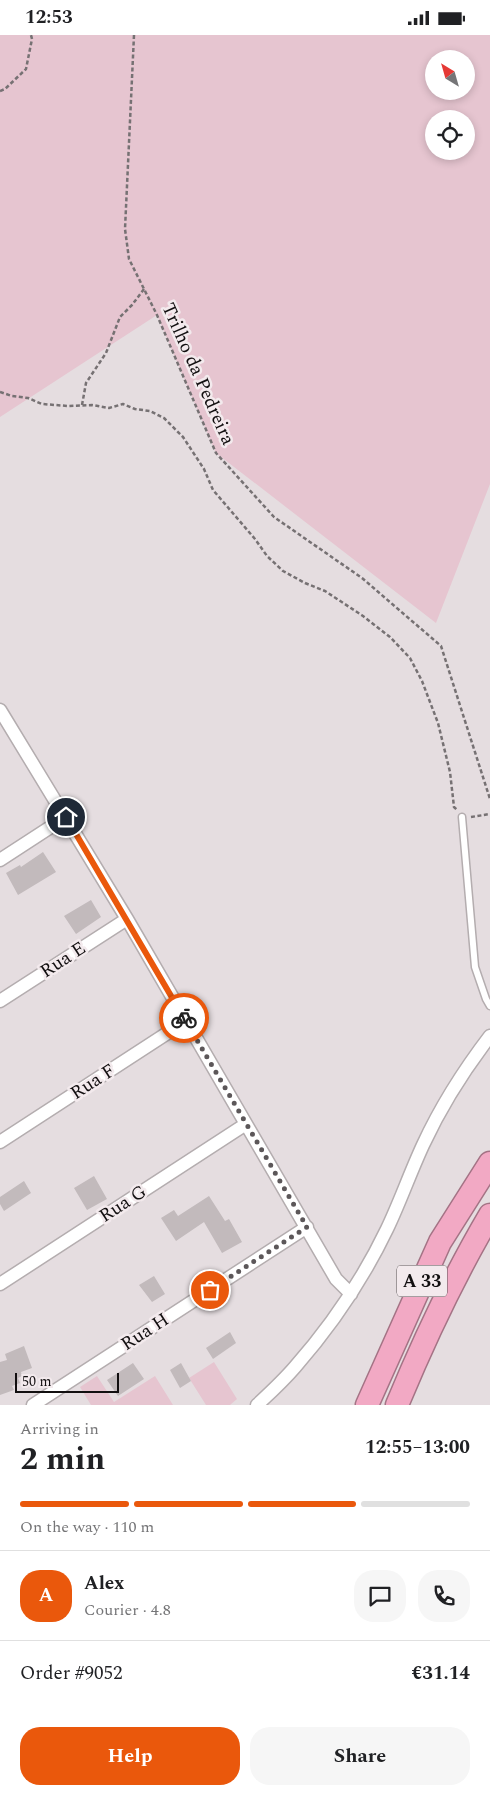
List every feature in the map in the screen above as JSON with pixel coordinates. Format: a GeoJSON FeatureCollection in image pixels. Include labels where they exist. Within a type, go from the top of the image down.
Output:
{"type":"FeatureCollection","features":[{"type":"Feature","properties":{"kind":"highway","name":"A 33"},"geometry":{"type":"LineString","coordinates":[[367,1405],[440,1242],[490,1163]]}},
{"type":"Feature","properties":{"kind":"highway","name":"A 33"},"geometry":{"type":"LineString","coordinates":[[397,1405],[424,1341],[465,1257],[490,1215]]}},
{"type":"Feature","properties":{"kind":"street"},"geometry":{"type":"LineString","coordinates":[[1,715],[66,817],[127,919],[336,1279],[351,1294]]}},
{"type":"Feature","properties":{"kind":"street"},"geometry":{"type":"LineString","coordinates":[[0,860],[66,817]]}},
{"type":"Feature","properties":{"kind":"street","name":"Rua E"},"geometry":{"type":"LineString","coordinates":[[0,1001],[127,919]]}},
{"type":"Feature","properties":{"kind":"street","name":"Rua F"},"geometry":{"type":"LineString","coordinates":[[0,1142],[186,1021]]}},
{"type":"Feature","properties":{"kind":"street"},"geometry":{"type":"LineString","coordinates":[[257,1405],[294,1369],[351,1294],[387,1230],[423,1145],[447,1099],[471,1061],[490,1036]]}},
{"type":"Feature","properties":{"kind":"street","name":"Rua G"},"geometry":{"type":"LineString","coordinates":[[0,1284],[246,1124]]}},
{"type":"Feature","properties":{"kind":"street","name":"Rua H"},"geometry":{"type":"LineString","coordinates":[[33,1405],[307,1227]]}},
{"type":"Feature","properties":{"kind":"lane"},"geometry":{"type":"LineString","coordinates":[[462,817],[475,967],[490,1006]]}},
{"type":"Feature","properties":{"kind":"path"},"geometry":{"type":"LineString","coordinates":[[0,91],[5,89],[26,69],[32,39],[31,35]]}},
{"type":"Feature","properties":{"kind":"path","name":"Trilho da Pedreira"},"geometry":{"type":"LineString","coordinates":[[134,35],[125,229],[129,259],[157,315],[216,453],[274,517],[362,578],[441,646],[490,799]]}},
{"type":"Feature","properties":{"kind":"path"},"geometry":{"type":"LineString","coordinates":[[82,405],[86,383],[106,353],[120,317],[144,289]]}},
{"type":"Feature","properties":{"kind":"path"},"geometry":{"type":"LineString","coordinates":[[0,392],[42,403],[92,405],[109,408],[122,404],[135,409],[150,411],[164,418],[183,437],[204,469],[213,490],[255,539],[267,557],[283,571],[325,591],[363,616],[397,644],[410,658],[422,681],[438,723],[450,772],[454,807],[462,817],[490,814]]}},
{"type":"Feature","properties":{"kind":"shaded area"},"geometry":{"type":"Polygon","coordinates":[[[0,35],[490,35],[490,484],[436,623],[216,453],[157,315],[0,417],[0,35]]]}},
{"type":"Feature","properties":{"kind":"shaded area"},"geometry":{"type":"Polygon","coordinates":[[[214,1362],[237,1399],[230,1405],[206,1405],[189,1378],[214,1362]]]}},
{"type":"Feature","properties":{"kind":"shaded area"},"geometry":{"type":"Polygon","coordinates":[[[97,1376],[114,1402],[155,1376],[173,1405],[91,1405],[80,1387],[97,1376]]]}},
{"type":"Feature","properties":{"kind":"building"},"geometry":{"type":"Polygon","coordinates":[[[43,852],[56,872],[18,895],[6,873],[20,865],[21,867],[43,852]]]}},
{"type":"Feature","properties":{"kind":"building"},"geometry":{"type":"Polygon","coordinates":[[[91,900],[101,917],[76,934],[64,916],[91,900]]]}},
{"type":"Feature","properties":{"kind":"building"},"geometry":{"type":"Polygon","coordinates":[[[94,1176],[107,1199],[87,1210],[74,1188],[94,1176]]]}},
{"type":"Feature","properties":{"kind":"building"},"geometry":{"type":"Polygon","coordinates":[[[24,1181],[31,1193],[4,1211],[0,1204],[0,1197],[24,1181]]]}},
{"type":"Feature","properties":{"kind":"building"},"geometry":{"type":"Polygon","coordinates":[[[209,1196],[225,1221],[229,1219],[242,1242],[222,1253],[204,1222],[176,1241],[161,1218],[174,1210],[178,1216],[209,1196]]]}},
{"type":"Feature","properties":{"kind":"building"},"geometry":{"type":"Polygon","coordinates":[[[154,1276],[165,1294],[152,1302],[139,1285],[154,1276]]]}},
{"type":"Feature","properties":{"kind":"building"},"geometry":{"type":"Polygon","coordinates":[[[230,1332],[236,1343],[213,1359],[206,1348],[230,1332]]]}},
{"type":"Feature","properties":{"kind":"building"},"geometry":{"type":"Polygon","coordinates":[[[24,1346],[32,1368],[21,1372],[22,1376],[18,1378],[20,1383],[12,1386],[14,1390],[0,1395],[0,1362],[7,1360],[5,1354],[24,1346]]]}},
{"type":"Feature","properties":{"kind":"building"},"geometry":{"type":"Polygon","coordinates":[[[133,1363],[144,1379],[118,1396],[107,1380],[133,1363]]]}},
{"type":"Feature","properties":{"kind":"building"},"geometry":{"type":"Polygon","coordinates":[[[181,1363],[191,1381],[180,1388],[170,1370],[181,1363]]]}},
{"type":"Feature","properties":{"kind":"way so far"},"geometry":{"type":"LineString","coordinates":[[184,1018],[307,1227],[210,1290]]}},
{"type":"Feature","properties":{"kind":"route"},"geometry":{"type":"LineString","coordinates":[[66,817],[184,1018]]}}]}
